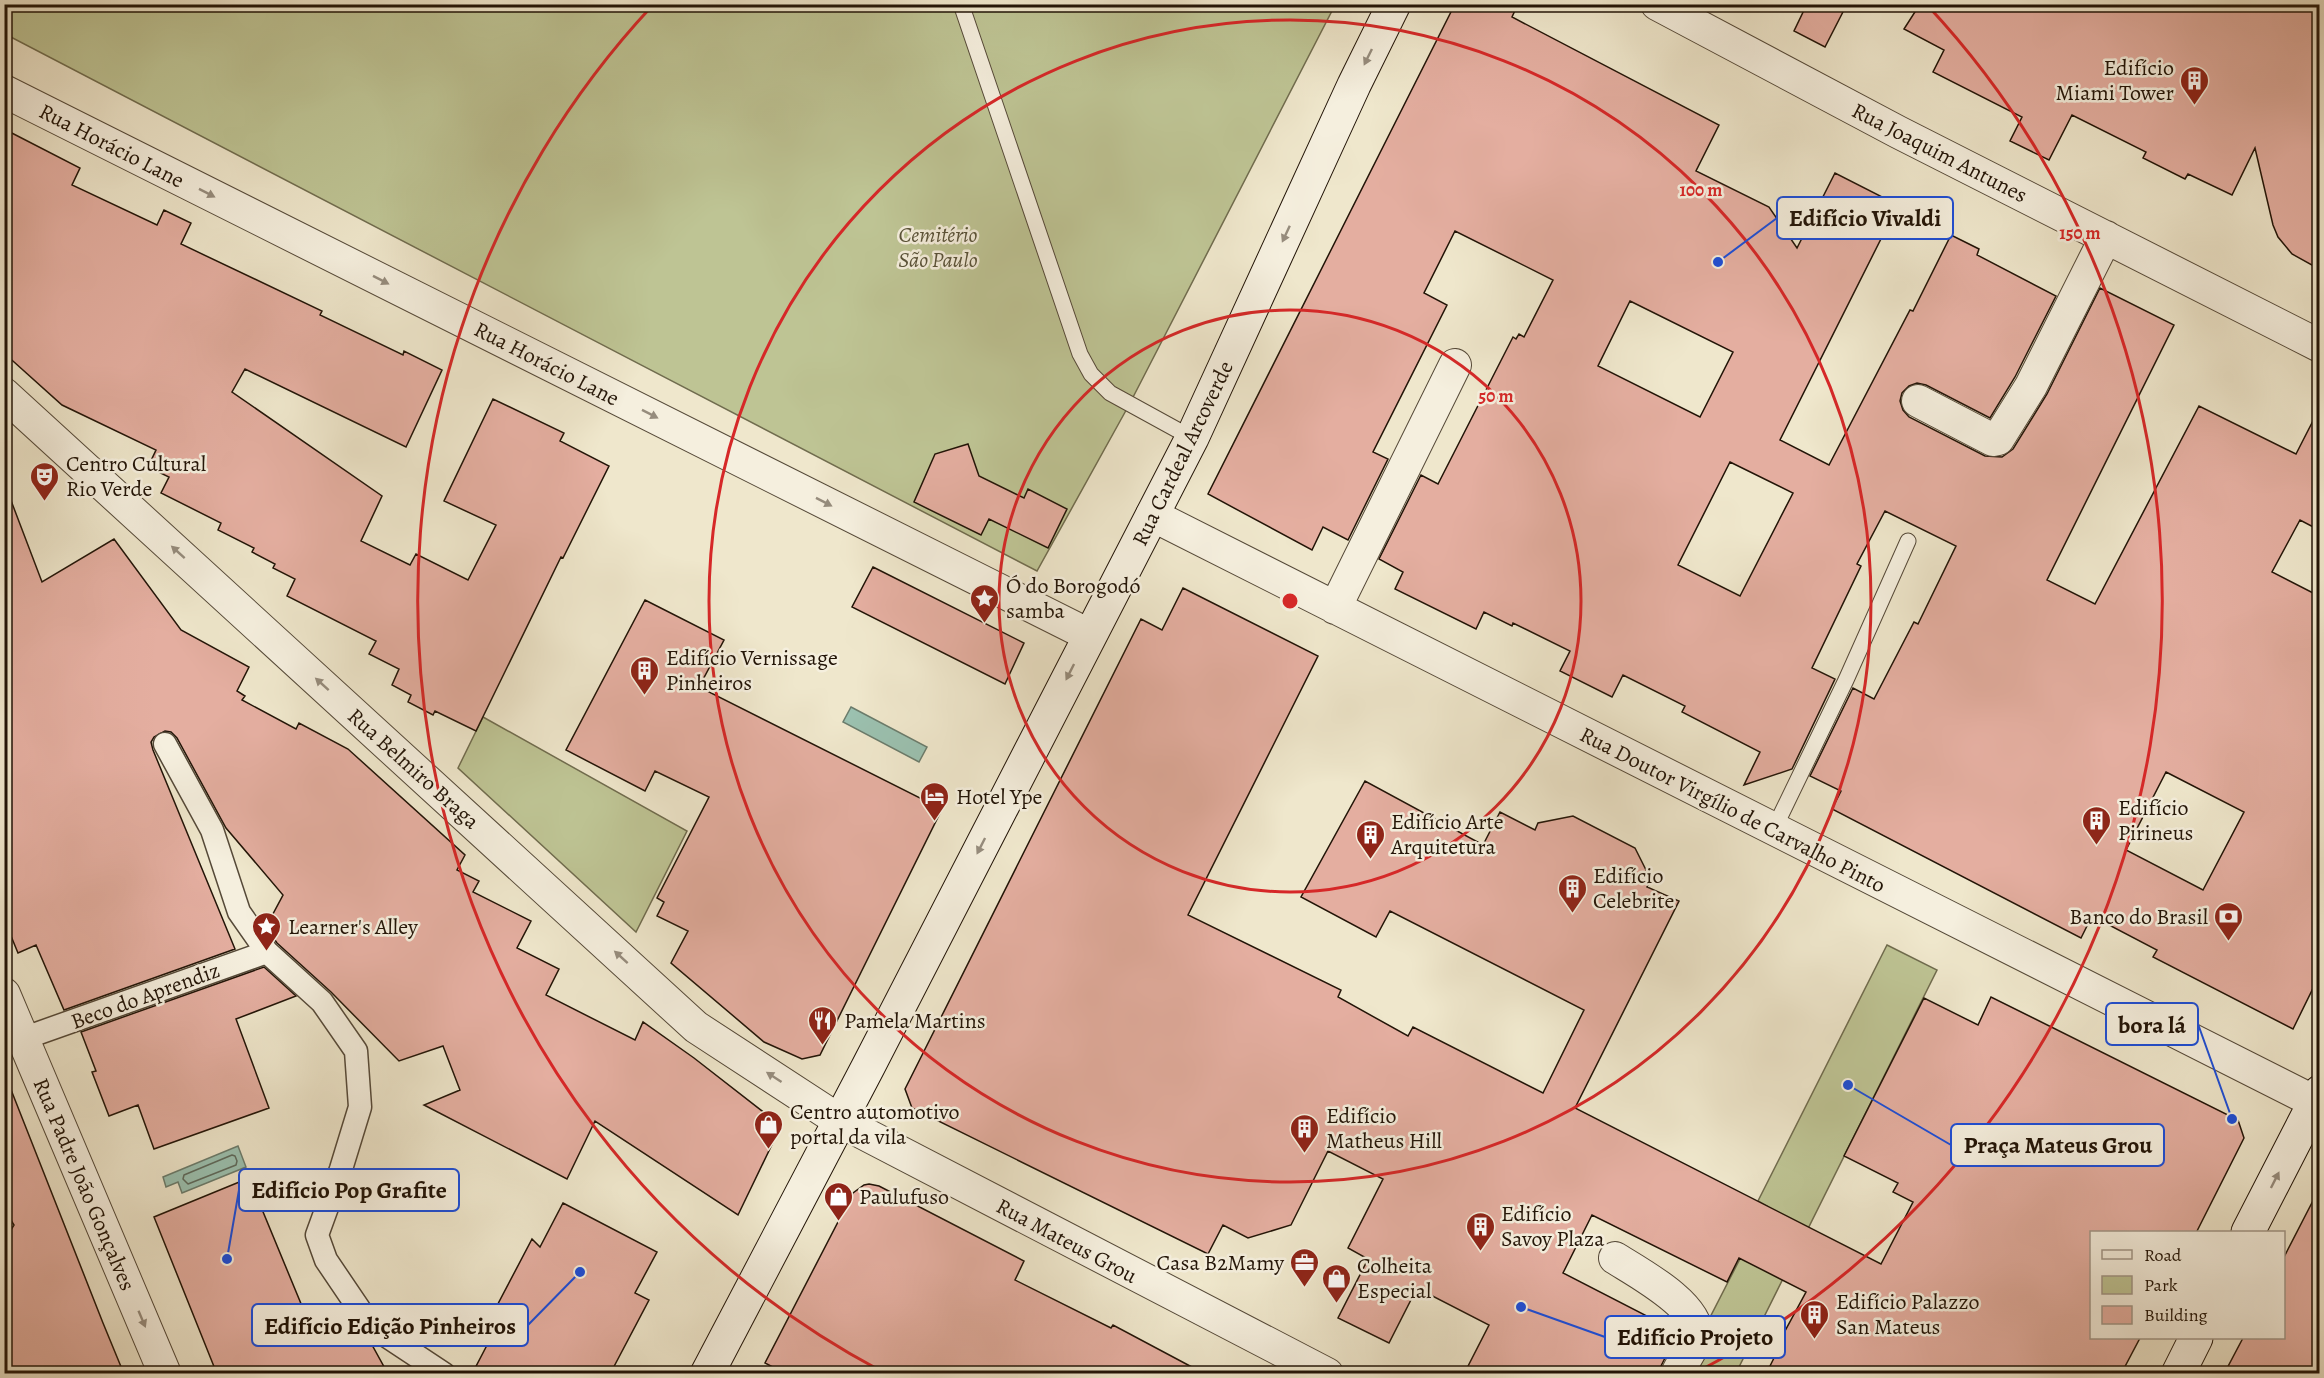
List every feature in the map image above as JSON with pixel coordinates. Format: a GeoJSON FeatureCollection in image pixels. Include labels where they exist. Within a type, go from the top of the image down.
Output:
{"type":"FeatureCollection","features":[{"type":"Feature","properties":{"kind":"main road","name":"Rua Cardeal Arcoverde"},"geometry":{"type":"LineString","coordinates":[[707,1374],[1192,438],[1394,4]]}},
{"type":"Feature","properties":{"kind":"main road"},"geometry":{"type":"LineString","coordinates":[[2249,1231],[2317,1097]]}},
{"type":"Feature","properties":{"kind":"main road"},"geometry":{"type":"LineString","coordinates":[[2178,1374],[2196,1339]]}},
{"type":"Feature","properties":{"kind":"street","name":"Rua Joaquim Antunes"},"geometry":{"type":"LineString","coordinates":[[1657,4],[1898,132],[2319,346]]}},
{"type":"Feature","properties":{"kind":"street","name":"Rua Horácio Lane"},"geometry":{"type":"LineString","coordinates":[[4,91],[1089,634]]}},
{"type":"Feature","properties":{"kind":"street"},"geometry":{"type":"LineString","coordinates":[[1917,401],[1993,440],[1998,439],[2031,386],[2106,237]]}},
{"type":"Feature","properties":{"kind":"street"},"geometry":{"type":"LineString","coordinates":[[1335,608],[1455,365]]}},
{"type":"Feature","properties":{"kind":"street","name":"Rua Belmiro Braga"},"geometry":{"type":"LineString","coordinates":[[4,394],[696,1027],[840,1121]]}},
{"type":"Feature","properties":{"kind":"street","name":"Rua Doutor Virgílio de Carvalho Pinto"},"geometry":{"type":"LineString","coordinates":[[1152,515],[1774,830],[2317,1097]]}},
{"type":"Feature","properties":{"kind":"street"},"geometry":{"type":"LineString","coordinates":[[165,744],[212,830],[239,912],[267,952],[322,1002],[356,1051],[360,1107],[341,1169],[316,1235],[326,1260],[370,1325],[444,1374]]}},
{"type":"Feature","properties":{"kind":"street","name":"Beco do Aprendiz"},"geometry":{"type":"LineString","coordinates":[[22,1039],[267,952]]}},
{"type":"Feature","properties":{"kind":"street","name":"Rua Padre João Gonçalves"},"geometry":{"type":"LineString","coordinates":[[4,994],[165,1374]]}},
{"type":"Feature","properties":{"kind":"street","name":"Rua Mateus Grou"},"geometry":{"type":"LineString","coordinates":[[840,1121],[1327,1374]]}},
{"type":"Feature","properties":{"kind":"street"},"geometry":{"type":"LineString","coordinates":[[1615,1258],[1671,1296],[1688,1312],[1694,1323],[1696,1336],[1677,1374]]}},
{"type":"Feature","properties":{"kind":"lane"},"geometry":{"type":"LineString","coordinates":[[961,4],[1080,354],[1091,374],[1110,393],[1192,438]]}},
{"type":"Feature","properties":{"kind":"lane"},"geometry":{"type":"LineString","coordinates":[[1774,830],[1846,680],[1908,541]]}},
{"type":"Feature","properties":{"kind":"green space","name":"Cemitério São Paulo"},"geometry":{"type":"Polygon","coordinates":[[[4,5],[1335,5],[1129,405],[1037,571],[5,34],[4,5]]]}},
{"type":"Feature","properties":{"kind":"green space"},"geometry":{"type":"Polygon","coordinates":[[[483,717],[687,831],[636,932],[458,768],[483,717]]]}},
{"type":"Feature","properties":{"kind":"green space"},"geometry":{"type":"Polygon","coordinates":[[[1887,945],[1937,970],[1736,1373],[1681,1374],[1767,1206],[1758,1201],[1887,945]]]}},
{"type":"Feature","properties":{"kind":"water"},"geometry":{"type":"Polygon","coordinates":[[[851,707],[927,747],[919,762],[843,722],[851,707]]]}},
{"type":"Feature","properties":{"kind":"water"},"geometry":{"type":"Polygon","coordinates":[[[238,1146],[246,1167],[182,1193],[178,1182],[166,1187],[163,1177],[238,1146]]]}},
{"type":"Feature","properties":{"kind":"building"},"geometry":{"type":"Polygon","coordinates":[[[1455,4],[1518,4],[1512,17],[1719,125],[1696,171],[1769,207],[1797,248],[1835,173],[1898,205],[1780,440],[1829,465],[1910,310],[1913,311],[1951,235],[1979,249],[1977,255],[2056,296],[2015,377],[1990,418],[1926,385],[1917,383],[1909,386],[1902,393],[1900,401],[1909,417],[1985,456],[2002,457],[2013,449],[2047,394],[2100,288],[2174,325],[2047,580],[2095,604],[2199,406],[2296,454],[2319,409],[2319,530],[2300,520],[2272,572],[2319,596],[2319,976],[2293,1029],[2153,957],[2157,950],[2092,916],[2081,938],[1832,809],[1841,791],[1810,776],[1853,688],[1874,699],[1914,622],[1918,624],[1956,546],[1885,511],[1857,564],[1861,566],[1812,668],[1835,679],[1792,769],[1744,785],[1760,752],[1682,712],[1685,706],[1623,675],[1612,697],[1560,671],[1570,651],[1513,623],[1512,626],[1484,612],[1476,629],[1395,589],[1403,572],[1379,559],[1421,475],[1438,484],[1513,337],[1516,339],[1519,334],[1524,337],[1553,280],[1455,231],[1424,293],[1447,305],[1373,452],[1388,459],[1348,540],[1323,527],[1312,550],[1208,494],[1455,4]],[[1630,301],[1598,366],[1700,417],[1733,352],[1630,301]],[[1730,462],[1678,565],[1740,596],[1793,493],[1730,462]],[[2166,772],[2126,850],[2203,890],[2244,812],[2166,772]]]}},
{"type":"Feature","properties":{"kind":"building"},"geometry":{"type":"Polygon","coordinates":[[[1807,4],[1847,4],[1825,47],[1794,31],[1807,4]]]}},
{"type":"Feature","properties":{"kind":"building"},"geometry":{"type":"Polygon","coordinates":[[[1920,4],[2319,4],[2319,269],[2292,254],[2278,237],[2273,225],[2255,148],[2232,195],[2188,174],[2185,179],[2143,158],[2146,152],[2072,115],[2049,160],[2010,141],[2022,117],[1933,72],[1944,50],[1904,29],[1920,4]]]}},
{"type":"Feature","properties":{"kind":"building"},"geometry":{"type":"Polygon","coordinates":[[[4,129],[80,168],[72,185],[157,225],[164,210],[191,223],[181,244],[322,311],[320,315],[403,355],[404,351],[442,370],[406,447],[245,369],[232,392],[382,496],[361,541],[410,565],[416,554],[468,580],[496,525],[444,501],[493,399],[564,433],[560,441],[609,466],[563,558],[561,557],[476,731],[435,711],[433,715],[408,702],[411,695],[392,685],[399,669],[369,654],[376,641],[287,596],[295,579],[273,568],[275,564],[252,552],[254,548],[218,530],[221,523],[161,493],[169,477],[148,467],[156,450],[62,405],[4,353],[4,129]]]}},
{"type":"Feature","properties":{"kind":"building"},"geometry":{"type":"Polygon","coordinates":[[[968,444],[979,476],[1024,498],[1028,489],[1067,509],[1048,548],[989,519],[981,535],[914,502],[935,454],[968,444]]]}},
{"type":"Feature","properties":{"kind":"building"},"geometry":{"type":"Polygon","coordinates":[[[7,490],[42,582],[114,539],[181,630],[249,667],[237,691],[245,696],[242,700],[296,729],[299,723],[348,749],[465,855],[457,870],[479,881],[473,892],[531,921],[517,948],[559,969],[546,995],[635,1040],[643,1022],[694,1058],[775,1121],[778,1132],[738,1215],[595,1121],[567,1179],[424,1105],[460,1090],[443,1046],[399,1061],[331,992],[277,943],[266,927],[283,895],[226,828],[177,738],[171,732],[165,731],[154,737],[151,742],[153,750],[235,949],[64,1010],[36,945],[18,953],[4,919],[4,491],[7,490]]]}},
{"type":"Feature","properties":{"kind":"building"},"geometry":{"type":"Polygon","coordinates":[[[873,567],[1024,643],[1005,684],[852,607],[873,567]]]}},
{"type":"Feature","properties":{"kind":"building"},"geometry":{"type":"Polygon","coordinates":[[[1183,588],[1318,656],[1188,915],[1341,990],[1338,997],[1408,1036],[1413,1027],[1543,1093],[1584,1010],[1390,911],[1376,937],[1301,897],[1365,781],[1483,845],[1500,812],[1535,830],[1538,823],[1573,816],[1635,848],[1651,880],[1647,887],[1679,901],[1575,1108],[1881,1264],[1913,1202],[1893,1192],[1898,1183],[1844,1156],[1924,998],[1978,1025],[1991,997],[2238,1120],[2244,1138],[2197,1231],[2090,1231],[2090,1339],[2139,1339],[2121,1374],[1766,1374],[1775,1356],[1772,1355],[1806,1292],[1739,1258],[1727,1282],[1592,1215],[1563,1273],[1678,1332],[1659,1374],[1464,1374],[1489,1325],[1417,1288],[1389,1343],[1338,1318],[1368,1259],[1348,1248],[1383,1179],[1328,1151],[1291,1225],[1248,1238],[1223,1225],[1208,1254],[912,1108],[905,1089],[1141,619],[1162,630],[1183,588]]]}},
{"type":"Feature","properties":{"kind":"building"},"geometry":{"type":"Polygon","coordinates":[[[645,600],[724,640],[699,687],[942,809],[820,1055],[802,1059],[764,1042],[671,963],[688,931],[657,916],[664,902],[657,898],[709,797],[655,771],[645,791],[566,750],[645,600]]]}},
{"type":"Feature","properties":{"kind":"building"},"geometry":{"type":"Polygon","coordinates":[[[264,967],[296,996],[236,1019],[269,1108],[154,1149],[138,1105],[109,1116],[92,1072],[96,1071],[81,1032],[264,967]]]}},
{"type":"Feature","properties":{"kind":"building"},"geometry":{"type":"Polygon","coordinates":[[[6,1077],[124,1374],[4,1374],[4,1241],[14,1225],[4,1209],[4,1078],[6,1077]]]}},
{"type":"Feature","properties":{"kind":"building"},"geometry":{"type":"Polygon","coordinates":[[[249,1178],[309,1323],[340,1310],[372,1345],[388,1374],[217,1374],[154,1217],[249,1178]]]}},
{"type":"Feature","properties":{"kind":"building"},"geometry":{"type":"Polygon","coordinates":[[[869,1184],[879,1186],[1024,1261],[1015,1280],[1111,1328],[1113,1325],[1205,1374],[786,1374],[765,1363],[853,1193],[869,1184]]]}},
{"type":"Feature","properties":{"kind":"building"},"geometry":{"type":"Polygon","coordinates":[[[2319,1189],[2319,1374],[2224,1374],[2242,1339],[2285,1339],[2285,1255],[2319,1189]]]}},
{"type":"Feature","properties":{"kind":"building"},"geometry":{"type":"Polygon","coordinates":[[[563,1203],[657,1252],[635,1293],[649,1300],[610,1374],[472,1374],[498,1324],[490,1319],[532,1239],[540,1247],[563,1203]]]}},
{"type":"Feature","properties":{"kind":"place","name":"Edifício Miami Tower"},"geometry":{"type":"Point","coordinates":[2195,106]}},
{"type":"Feature","properties":{"kind":"place","name":"Edifício Vivaldi"},"geometry":{"type":"Point","coordinates":[1718,262]}},
{"type":"Feature","properties":{"kind":"place","name":"Centro Cultural Rio Verde"},"geometry":{"type":"Point","coordinates":[45,502]}},
{"type":"Feature","properties":{"kind":"place","name":"Ó do Borogodó samba"},"geometry":{"type":"Point","coordinates":[985,624]}},
{"type":"Feature","properties":{"kind":"place","name":"Edifício Vernissage Pinheiros"},"geometry":{"type":"Point","coordinates":[645,696]}},
{"type":"Feature","properties":{"kind":"place","name":"Hotel Ype"},"geometry":{"type":"Point","coordinates":[935,822]}},
{"type":"Feature","properties":{"kind":"place","name":"Edifício Pirineus"},"geometry":{"type":"Point","coordinates":[2097,846]}},
{"type":"Feature","properties":{"kind":"place","name":"Edifício Arte Arquitetura"},"geometry":{"type":"Point","coordinates":[1370,860]}},
{"type":"Feature","properties":{"kind":"place","name":"Edifício Celebrite"},"geometry":{"type":"Point","coordinates":[1572,914]}},
{"type":"Feature","properties":{"kind":"place","name":"Banco do Brasil"},"geometry":{"type":"Point","coordinates":[2229,942]}},
{"type":"Feature","properties":{"kind":"place","name":"Learner's Alley"},"geometry":{"type":"Point","coordinates":[267,952]}},
{"type":"Feature","properties":{"kind":"place","name":"Pamela Martins"},"geometry":{"type":"Point","coordinates":[823,1046]}},
{"type":"Feature","properties":{"kind":"place","name":"Praça Mateus Grou"},"geometry":{"type":"Point","coordinates":[1848,1085]}},
{"type":"Feature","properties":{"kind":"place","name":"bora lá"},"geometry":{"type":"Point","coordinates":[2232,1119]}},
{"type":"Feature","properties":{"kind":"place","name":"Centro automotivo portal da vila"},"geometry":{"type":"Point","coordinates":[769,1150]}},
{"type":"Feature","properties":{"kind":"place","name":"Edifício Matheus Hill"},"geometry":{"type":"Point","coordinates":[1305,1154]}},
{"type":"Feature","properties":{"kind":"place","name":"Paulufuso"},"geometry":{"type":"Point","coordinates":[838,1222]}},
{"type":"Feature","properties":{"kind":"place","name":"Edifício Savoy Plaza"},"geometry":{"type":"Point","coordinates":[1480,1252]}},
{"type":"Feature","properties":{"kind":"place","name":"Edifício Pop Grafite"},"geometry":{"type":"Point","coordinates":[227,1259]}},
{"type":"Feature","properties":{"kind":"place","name":"Edifício Edição Pinheiros"},"geometry":{"type":"Point","coordinates":[580,1272]}},
{"type":"Feature","properties":{"kind":"place","name":"Casa B2Mamy"},"geometry":{"type":"Point","coordinates":[1305,1288]}},
{"type":"Feature","properties":{"kind":"place","name":"Colheita Especial"},"geometry":{"type":"Point","coordinates":[1336,1304]}},
{"type":"Feature","properties":{"kind":"place","name":"Edifício Projeto"},"geometry":{"type":"Point","coordinates":[1521,1307]}},
{"type":"Feature","properties":{"kind":"place","name":"Edifício Palazzo San Mateus"},"geometry":{"type":"Point","coordinates":[1815,1340]}}]}
